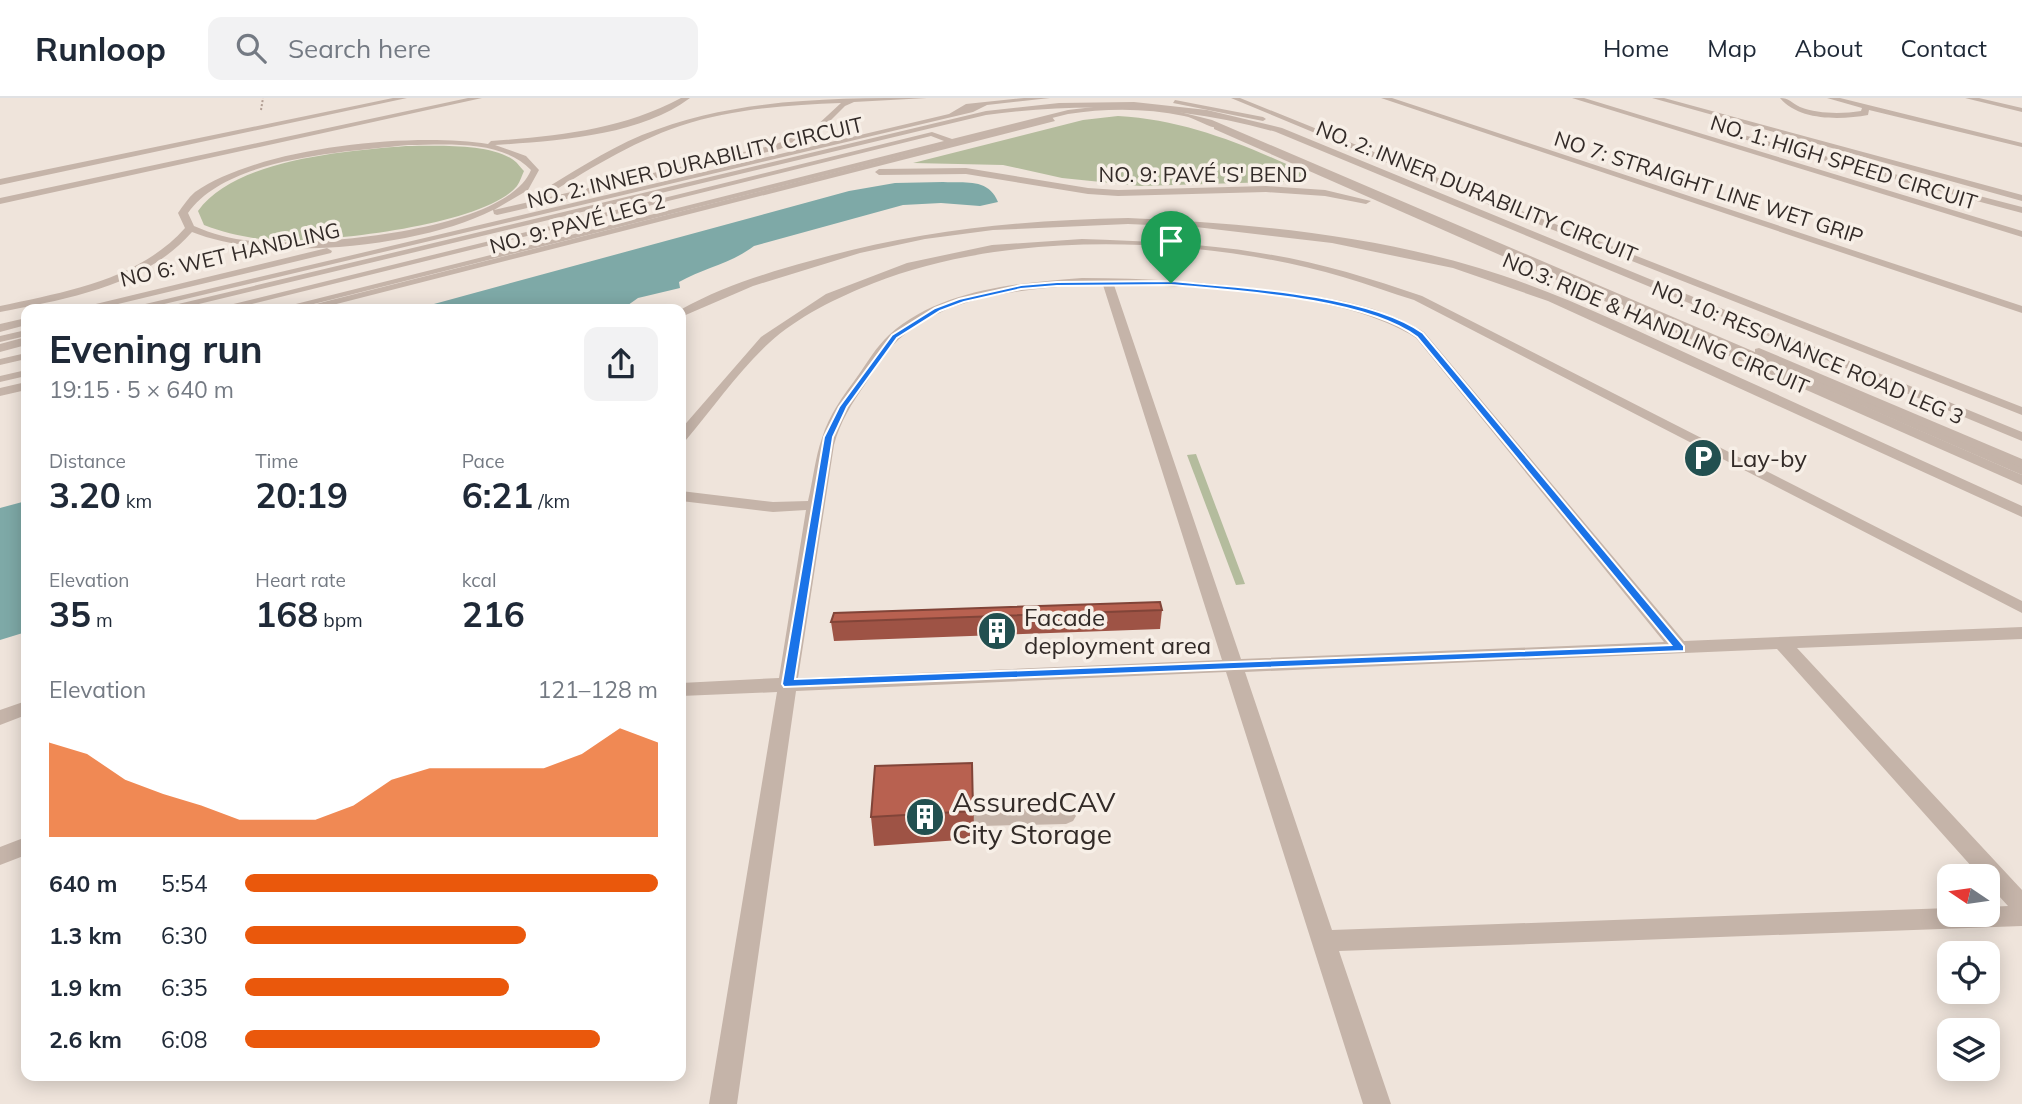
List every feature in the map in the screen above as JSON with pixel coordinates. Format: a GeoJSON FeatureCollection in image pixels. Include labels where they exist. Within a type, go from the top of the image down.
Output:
{"type":"FeatureCollection","features":[{"type":"Feature","properties":{"kind":"street"},"geometry":{"type":"LineString","coordinates":[[0,182],[403,98]]}},
{"type":"Feature","properties":{"kind":"street"},"geometry":{"type":"LineString","coordinates":[[0,201],[478,98]]}},
{"type":"Feature","properties":{"kind":"street"},"geometry":{"type":"LineString","coordinates":[[453,143],[519,141],[582,133],[654,115],[686,98]]}},
{"type":"Feature","properties":{"kind":"street"},"geometry":{"type":"LineString","coordinates":[[453,222],[776,147],[804,137],[822,125],[841,104],[861,98]]}},
{"type":"Feature","properties":{"kind":"street"},"geometry":{"type":"LineString","coordinates":[[523,206],[611,154],[646,136],[684,123],[727,113],[799,103],[923,98]]}},
{"type":"Feature","properties":{"kind":"street","name":"NO 7: STRAIGHT LINE WET GRIP"},"geometry":{"type":"LineString","coordinates":[[1385,98],[2022,310]]}},
{"type":"Feature","properties":{"kind":"street","name":"NO. 1: HIGH SPEED CIRCUIT"},"geometry":{"type":"LineString","coordinates":[[1576,98],[2022,234]]}},
{"type":"Feature","properties":{"kind":"street"},"geometry":{"type":"LineString","coordinates":[[1609,98],[1694,123]]}},
{"type":"Feature","properties":{"kind":"street"},"geometry":{"type":"LineString","coordinates":[[1656,98],[2022,198]]}},
{"type":"Feature","properties":{"kind":"street"},"geometry":{"type":"LineString","coordinates":[[1675,98],[2022,191]]}},
{"type":"Feature","properties":{"kind":"street"},"geometry":{"type":"LineString","coordinates":[[1784,98],[1786,103],[1796,108],[1817,113],[1850,115],[1866,111],[1855,104]]}},
{"type":"Feature","properties":{"kind":"street"},"geometry":{"type":"LineString","coordinates":[[1831,98],[2022,145]]}},
{"type":"Feature","properties":{"kind":"street"},"geometry":{"type":"LineString","coordinates":[[1969,98],[2022,110]]}},
{"type":"Feature","properties":{"kind":"street","name":"NO. 2: INNER DURABILITY CIRCUIT"},"geometry":{"type":"LineString","coordinates":[[184,304],[968,117],[1037,105],[1099,102],[1140,104],[1181,107],[1279,130],[2022,437]]}},
{"type":"Feature","properties":{"kind":"street"},"geometry":{"type":"LineString","coordinates":[[840,176],[1055,120]]}},
{"type":"Feature","properties":{"kind":"street"},"geometry":{"type":"LineString","coordinates":[[322,304],[1055,120]]}},
{"type":"Feature","properties":{"kind":"street"},"geometry":{"type":"LineString","coordinates":[[1214,124],[2022,480]]}},
{"type":"Feature","properties":{"kind":"street","name":"NO. 10: RESONANCE ROAD LEG 3"},"geometry":{"type":"LineString","coordinates":[[1231,126],[2022,464]]}},
{"type":"Feature","properties":{"kind":"street"},"geometry":{"type":"LineString","coordinates":[[1719,130],[2022,210]]}},
{"type":"Feature","properties":{"kind":"street"},"geometry":{"type":"LineString","coordinates":[[582,133],[603,137],[616,147],[611,154]]}},
{"type":"Feature","properties":{"kind":"street","name":"NO 6: WET HANDLING"},"geometry":{"type":"LineString","coordinates":[[103,304],[453,222],[500,204],[527,186],[535,170],[523,157],[494,148],[453,143],[359,148],[263,167],[223,181],[195,197],[183,213],[190,228],[216,239],[261,245],[324,244],[391,236]]}},
{"type":"Feature","properties":{"kind":"street","name":"NO. 9: PAVÉ 'S' BEND"},"geometry":{"type":"LineString","coordinates":[[840,176],[935,169],[996,174],[1088,191],[1144,194],[1266,189],[1325,193],[1399,207]]}},
{"type":"Feature","properties":{"kind":"street","name":"NO. 9: PAVÉ LEG 2"},"geometry":{"type":"LineString","coordinates":[[347,304],[840,176]]}},
{"type":"Feature","properties":{"kind":"street","name":"NO.3: RIDE & HANDLING CIRCUIT"},"geometry":{"type":"LineString","coordinates":[[686,312],[758,280],[830,257],[903,240],[979,228],[1060,221],[1128,221],[1193,223],[1302,235],[1427,258],[1507,281],[1606,321],[2022,512]]}},
{"type":"Feature","properties":{"kind":"street","name":"NO 6: WET HANDLING"},"geometry":{"type":"LineString","coordinates":[[0,309],[79,289],[139,267],[172,249],[190,228]]}},
{"type":"Feature","properties":{"kind":"street"},"geometry":{"type":"LineString","coordinates":[[686,431],[779,327],[826,299],[895,271],[953,256],[1043,244],[1141,242],[1225,249],[1339,271],[1418,298],[2022,608]]}},
{"type":"Feature","properties":{"kind":"street"},"geometry":{"type":"LineString","coordinates":[[1108,282],[1377,1104]]}},
{"type":"Feature","properties":{"kind":"street"},"geometry":{"type":"LineString","coordinates":[[723,1104],[826,448],[843,407],[895,336],[938,310],[989,293],[1057,284],[1108,282],[1210,285],[1371,312],[1409,327],[1420,335],[1680,649]]}},
{"type":"Feature","properties":{"kind":"street"},"geometry":{"type":"LineString","coordinates":[[0,328],[21,323]]}},
{"type":"Feature","properties":{"kind":"street"},"geometry":{"type":"LineString","coordinates":[[0,348],[21,342]]}},
{"type":"Feature","properties":{"kind":"street"},"geometry":{"type":"LineString","coordinates":[[0,385],[21,380]]}},
{"type":"Feature","properties":{"kind":"street"},"geometry":{"type":"LineString","coordinates":[[0,393],[21,387]]}},
{"type":"Feature","properties":{"kind":"street"},"geometry":{"type":"LineString","coordinates":[[686,497],[773,507],[816,505]]}},
{"type":"Feature","properties":{"kind":"street"},"geometry":{"type":"LineString","coordinates":[[686,689],[2022,633]]}},
{"type":"Feature","properties":{"kind":"street"},"geometry":{"type":"LineString","coordinates":[[1783,644],[2022,906]]}},
{"type":"Feature","properties":{"kind":"street"},"geometry":{"type":"LineString","coordinates":[[0,718],[21,710]]}},
{"type":"Feature","properties":{"kind":"street"},"geometry":{"type":"LineString","coordinates":[[0,856],[21,848]]}},
{"type":"Feature","properties":{"kind":"street"},"geometry":{"type":"LineString","coordinates":[[1323,940],[2022,916]]}},
{"type":"Feature","properties":{"kind":"lane"},"geometry":{"type":"LineString","coordinates":[[150,304],[984,106],[977,104],[1047,98]]}},
{"type":"Feature","properties":{"kind":"lane"},"geometry":{"type":"LineString","coordinates":[[1124,98],[1233,111],[1283,124],[1375,161],[1424,184],[1447,199]]}},
{"type":"Feature","properties":{"kind":"lane"},"geometry":{"type":"LineString","coordinates":[[1212,99],[1228,101],[1427,174],[1467,193],[2022,411]]}},
{"type":"Feature","properties":{"kind":"lane"},"geometry":{"type":"LineString","coordinates":[[1228,101],[1233,111]]}},
{"type":"Feature","properties":{"kind":"lane"},"geometry":{"type":"LineString","coordinates":[[301,304],[1086,108],[1148,110],[1231,126]]}},
{"type":"Feature","properties":{"kind":"lane"},"geometry":{"type":"LineString","coordinates":[[1055,120],[1100,112],[1148,110]]}},
{"type":"Feature","properties":{"kind":"lane"},"geometry":{"type":"LineString","coordinates":[[1214,124],[2022,471]]}},
{"type":"Feature","properties":{"kind":"lane"},"geometry":{"type":"LineString","coordinates":[[240,304],[932,134],[946,142]]}},
{"type":"Feature","properties":{"kind":"lane"},"geometry":{"type":"LineString","coordinates":[[274,304],[874,154],[946,142]]}},
{"type":"Feature","properties":{"kind":"lane"},"geometry":{"type":"LineString","coordinates":[[0,339],[21,334]]}},
{"type":"Feature","properties":{"kind":"lane"},"geometry":{"type":"LineString","coordinates":[[0,362],[21,357]]}},
{"type":"Feature","properties":{"kind":"lane"},"geometry":{"type":"LineString","coordinates":[[0,372],[21,366]]}},
{"type":"Feature","properties":{"kind":"lane"},"geometry":{"type":"LineString","coordinates":[[0,379],[21,374]]}},
{"type":"Feature","properties":{"kind":"lane"},"geometry":{"type":"LineString","coordinates":[[980,818],[1066,816]]}},
{"type":"Feature","properties":{"kind":"green space"},"geometry":{"type":"Polygon","coordinates":[[[1118,116],[1167,122],[1214,135],[1304,172],[1303,181],[1140,186],[1062,178],[1003,165],[913,163],[1083,120],[1118,116]]]}},
{"type":"Feature","properties":{"kind":"green space"},"geometry":{"type":"Polygon","coordinates":[[[406,146],[461,146],[489,150],[512,159],[524,171],[517,186],[499,200],[471,212],[437,222],[359,235],[323,239],[259,239],[204,225],[198,211],[215,193],[264,169],[324,155],[406,146]]]}},
{"type":"Feature","properties":{"kind":"green space"},"geometry":{"type":"Polygon","coordinates":[[[1196,454],[1245,584],[1236,585],[1187,455],[1196,454]]]}},
{"type":"Feature","properties":{"kind":"water"},"geometry":{"type":"Polygon","coordinates":[[[895,183],[975,183],[989,189],[998,202],[980,206],[941,203],[903,205],[754,246],[737,257],[679,282],[680,288],[638,298],[630,304],[434,304],[849,191],[895,183]]]}},
{"type":"Feature","properties":{"kind":"water"},"geometry":{"type":"Polygon","coordinates":[[[21,502],[21,634],[0,640],[0,508],[21,502]]]}},
{"type":"Feature","properties":{"kind":"building"},"geometry":{"type":"Polygon","coordinates":[[[1160,602],[1162,610],[831,622],[834,613],[1160,602]]]}},
{"type":"Feature","properties":{"kind":"building"},"geometry":{"type":"Polygon","coordinates":[[[972,763],[973,811],[871,817],[875,766],[972,763]]]}},
{"type":"Feature","properties":{"kind":"place","name":"Lay-by"},"geometry":{"type":"Point","coordinates":[1703,458]}},
{"type":"Feature","properties":{"kind":"place","name":"Facade deployment area"},"geometry":{"type":"Point","coordinates":[997,631]}},
{"type":"Feature","properties":{"kind":"place","name":"AssuredCAV City Storage"},"geometry":{"type":"Point","coordinates":[925,817]}},
{"type":"Feature","properties":{"kind":"route"},"geometry":{"type":"LineString","coordinates":[[1171,283],[1250,290],[1339,304],[1396,320],[1409,327],[1420,335],[1680,649],[788,684],[829,437],[843,407],[895,336],[912,323],[938,310],[989,293],[1057,284],[1171,283]]}}]}
